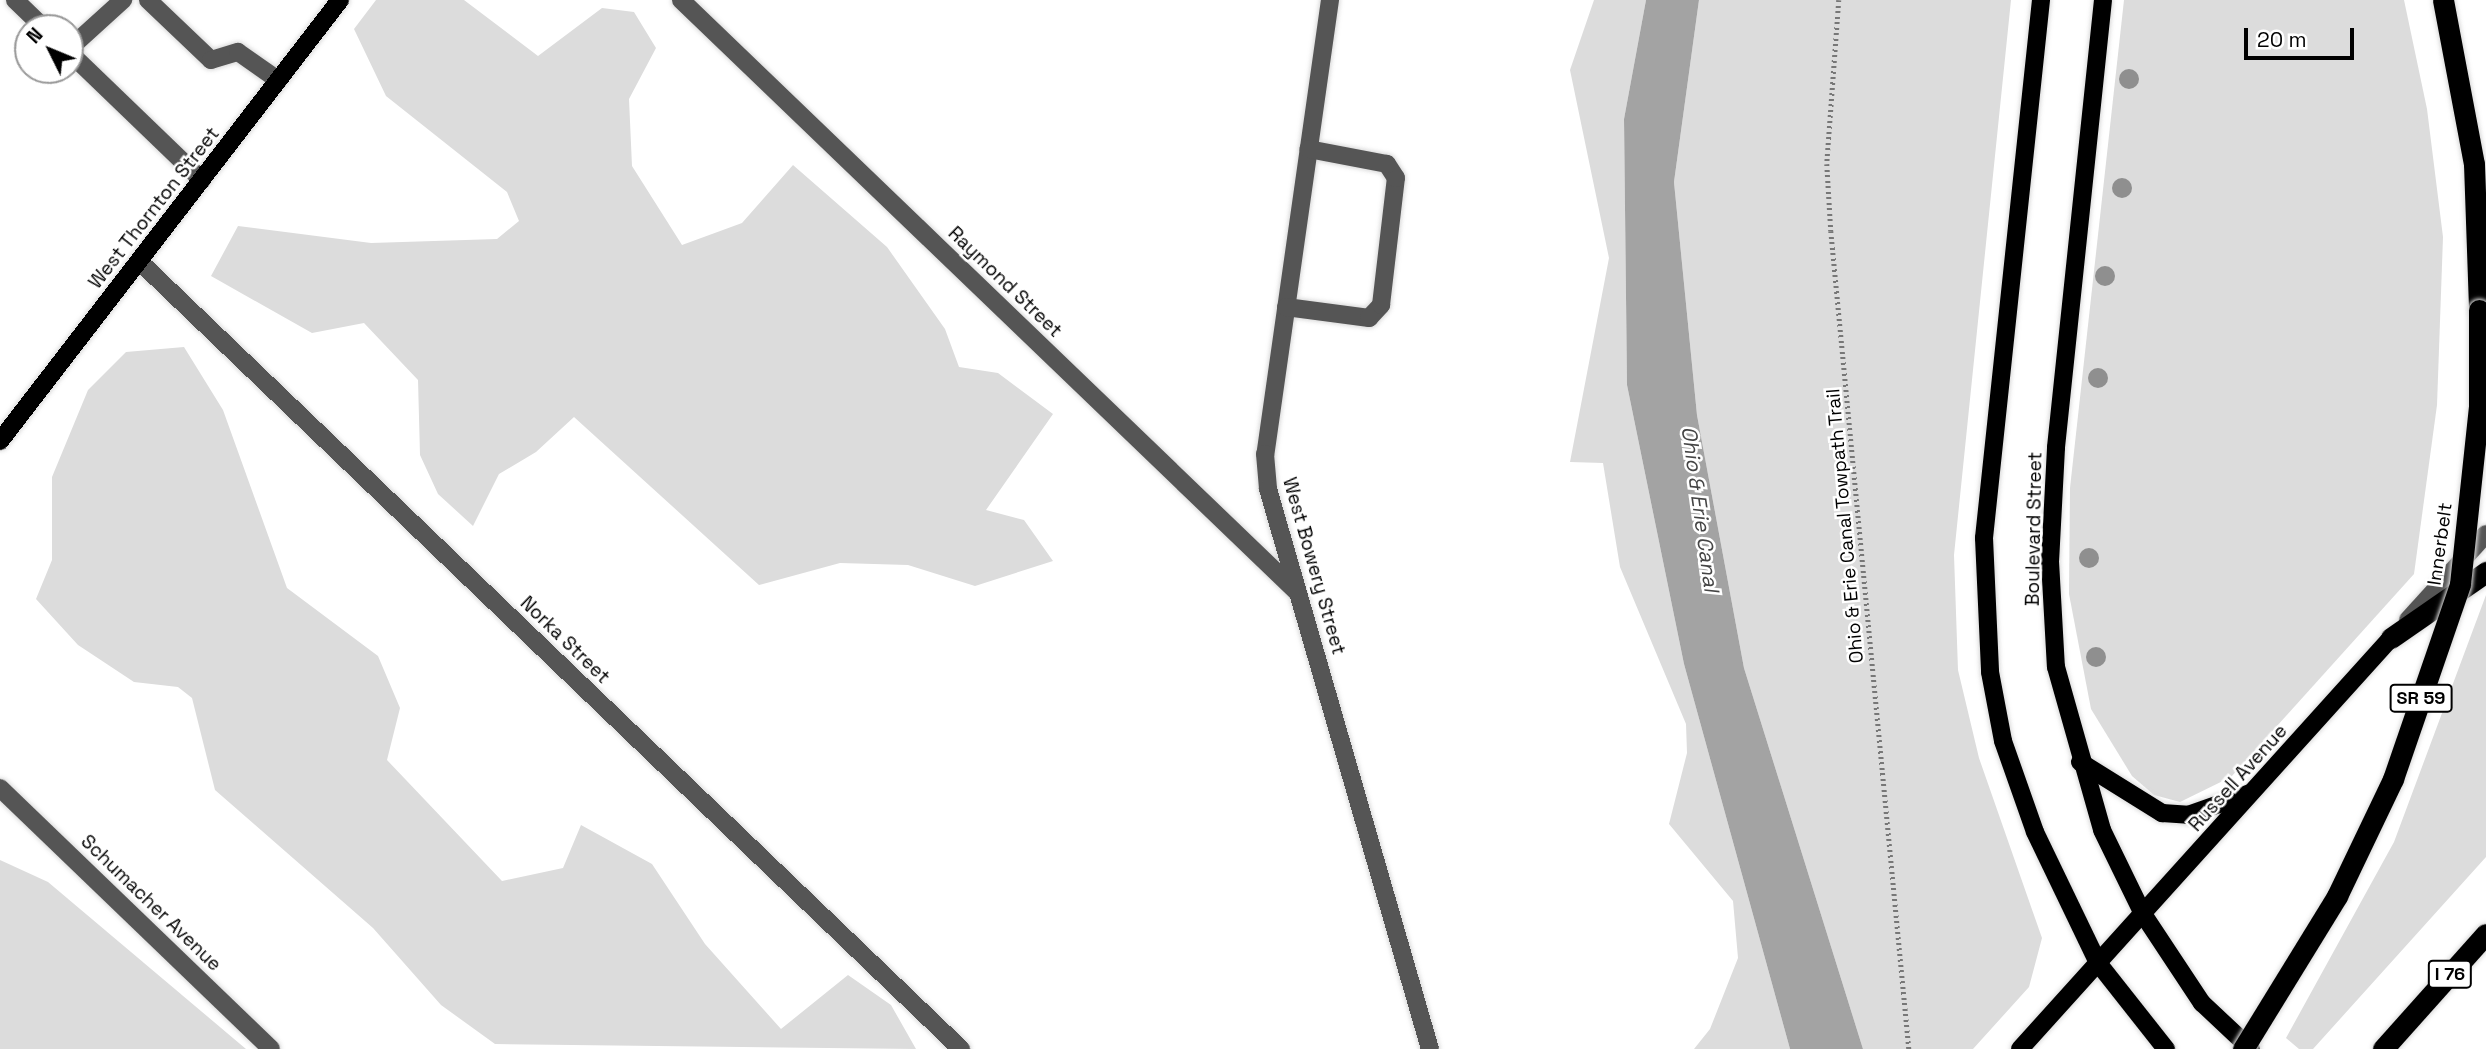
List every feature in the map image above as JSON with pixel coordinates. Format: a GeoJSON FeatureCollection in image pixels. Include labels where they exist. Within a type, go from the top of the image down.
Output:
{"type":"FeatureCollection","features":[{"type":"Feature","properties":{"kind":"highway","name":"Innerbelt"},"geometry":{"type":"LineString","coordinates":[[2243,1049],[2337,896],[2393,779],[2460,584],[2479,407],[2479,310],[2474,163],[2443,0]]}},
{"type":"Feature","properties":{"kind":"highway"},"geometry":{"type":"LineString","coordinates":[[2392,638],[2486,572]]}},
{"type":"Feature","properties":{"kind":"highway","name":"I 76"},"geometry":{"type":"LineString","coordinates":[[2382,1049],[2486,934]]}},
{"type":"Feature","properties":{"kind":"main road","name":"West Thornton Street"},"geometry":{"type":"LineString","coordinates":[[0,441],[340,0]]}},
{"type":"Feature","properties":{"kind":"main road"},"geometry":{"type":"LineString","coordinates":[[2041,0],[1984,537],[1986,635],[2015,781],[2098,963],[2166,1049]]}},
{"type":"Feature","properties":{"kind":"main road","name":"Boulevard Street"},"geometry":{"type":"LineString","coordinates":[[2103,0],[2050,561],[2056,667],[2080,762],[2102,830],[2143,914],[2202,1003],[2251,1049]]}},
{"type":"Feature","properties":{"kind":"main road","name":"Russell Avenue"},"geometry":{"type":"LineString","coordinates":[[2020,1049],[2392,638]]}},
{"type":"Feature","properties":{"kind":"main road"},"geometry":{"type":"LineString","coordinates":[[2080,762],[2162,813],[2188,814],[2254,792]]}},
{"type":"Feature","properties":{"kind":"street"},"geometry":{"type":"LineString","coordinates":[[15,0],[30,14]]}},
{"type":"Feature","properties":{"kind":"street"},"geometry":{"type":"LineString","coordinates":[[84,35],[123,0]]}},
{"type":"Feature","properties":{"kind":"street"},"geometry":{"type":"LineString","coordinates":[[148,0],[211,60],[238,52],[278,80]]}},
{"type":"Feature","properties":{"kind":"street","name":"Raymond Street"},"geometry":{"type":"LineString","coordinates":[[681,0],[1300,594]]}},
{"type":"Feature","properties":{"kind":"street","name":"West Bowery Street"},"geometry":{"type":"LineString","coordinates":[[1330,0],[1265,454],[1274,513],[1300,594],[1430,1049]]}},
{"type":"Feature","properties":{"kind":"street"},"geometry":{"type":"LineString","coordinates":[[84,66],[202,180]]}},
{"type":"Feature","properties":{"kind":"street"},"geometry":{"type":"LineString","coordinates":[[1286,307],[1370,318],[1381,305],[1396,178],[1387,164],[1308,149]]}},
{"type":"Feature","properties":{"kind":"street","name":"Norka Street"},"geometry":{"type":"LineString","coordinates":[[139,261],[961,1049]]}},
{"type":"Feature","properties":{"kind":"street","name":"Russell Avenue"},"geometry":{"type":"LineString","coordinates":[[2392,638],[2486,534]]}},
{"type":"Feature","properties":{"kind":"street","name":"Schumacher Avenue"},"geometry":{"type":"LineString","coordinates":[[0,788],[271,1049]]}},
{"type":"Feature","properties":{"kind":"path","name":"Ohio & Erie Canal Towpath Trail"},"geometry":{"type":"LineString","coordinates":[[1839,0],[1827,164],[1831,231],[1909,1049]]}},
{"type":"Feature","properties":{"kind":"shaded area"},"geometry":{"type":"Polygon","coordinates":[[[376,0],[464,0],[538,56],[602,8],[634,12],[656,48],[629,99],[632,166],[682,245],[742,223],[793,165],[887,247],[945,329],[959,367],[998,373],[1053,414],[986,510],[1024,520],[1053,561],[975,586],[908,565],[840,563],[759,585],[574,417],[536,452],[499,474],[473,526],[438,494],[420,455],[418,380],[364,323],[312,333],[211,276],[238,226],[371,243],[497,239],[519,221],[507,192],[386,96],[354,29],[376,0]]]}},
{"type":"Feature","properties":{"kind":"shaded area"},"geometry":{"type":"Polygon","coordinates":[[[1594,0],[1646,0],[1624,119],[1627,385],[1684,664],[1790,1049],[1694,1049],[1710,1029],[1738,958],[1733,901],[1669,824],[1687,753],[1686,724],[1620,567],[1603,463],[1570,462],[1609,258],[1570,70],[1594,0]]]}},
{"type":"Feature","properties":{"kind":"shaded area"},"geometry":{"type":"Polygon","coordinates":[[[1699,0],[2011,0],[1954,555],[1958,670],[1979,758],[2042,938],[2029,987],[1973,1049],[1863,1049],[1744,668],[1697,415],[1674,182],[1699,0]]]}},
{"type":"Feature","properties":{"kind":"shaded area"},"geometry":{"type":"Polygon","coordinates":[[[2124,0],[2404,0],[2427,109],[2443,237],[2437,405],[2414,574],[2231,777],[2180,802],[2154,795],[2132,776],[2091,709],[2069,594],[2070,488],[2124,0]]]}},
{"type":"Feature","properties":{"kind":"shaded area"},"geometry":{"type":"Polygon","coordinates":[[[184,347],[223,410],[287,588],[378,656],[400,708],[387,760],[502,881],[563,868],[581,825],[652,864],[705,944],[781,1029],[848,975],[891,1005],[916,1049],[495,1044],[441,1005],[373,928],[215,790],[192,698],[178,687],[134,682],[78,645],[36,599],[52,560],[52,477],[88,390],[126,352],[184,347]]]}},
{"type":"Feature","properties":{"kind":"shaded area"},"geometry":{"type":"Polygon","coordinates":[[[2486,595],[2486,857],[2313,1049],[2299,1049],[2286,1038],[2394,842],[2486,595]]]}},
{"type":"Feature","properties":{"kind":"shaded area"},"geometry":{"type":"Polygon","coordinates":[[[0,860],[48,882],[246,1049],[0,1049],[0,860]]]}},
{"type":"Feature","properties":{"kind":"water","name":"Ohio & Erie Canal"},"geometry":{"type":"Polygon","coordinates":[[[1646,0],[1699,0],[1674,182],[1697,415],[1744,668],[1863,1049],[1790,1049],[1684,664],[1627,385],[1624,119],[1646,0]]]}}]}
